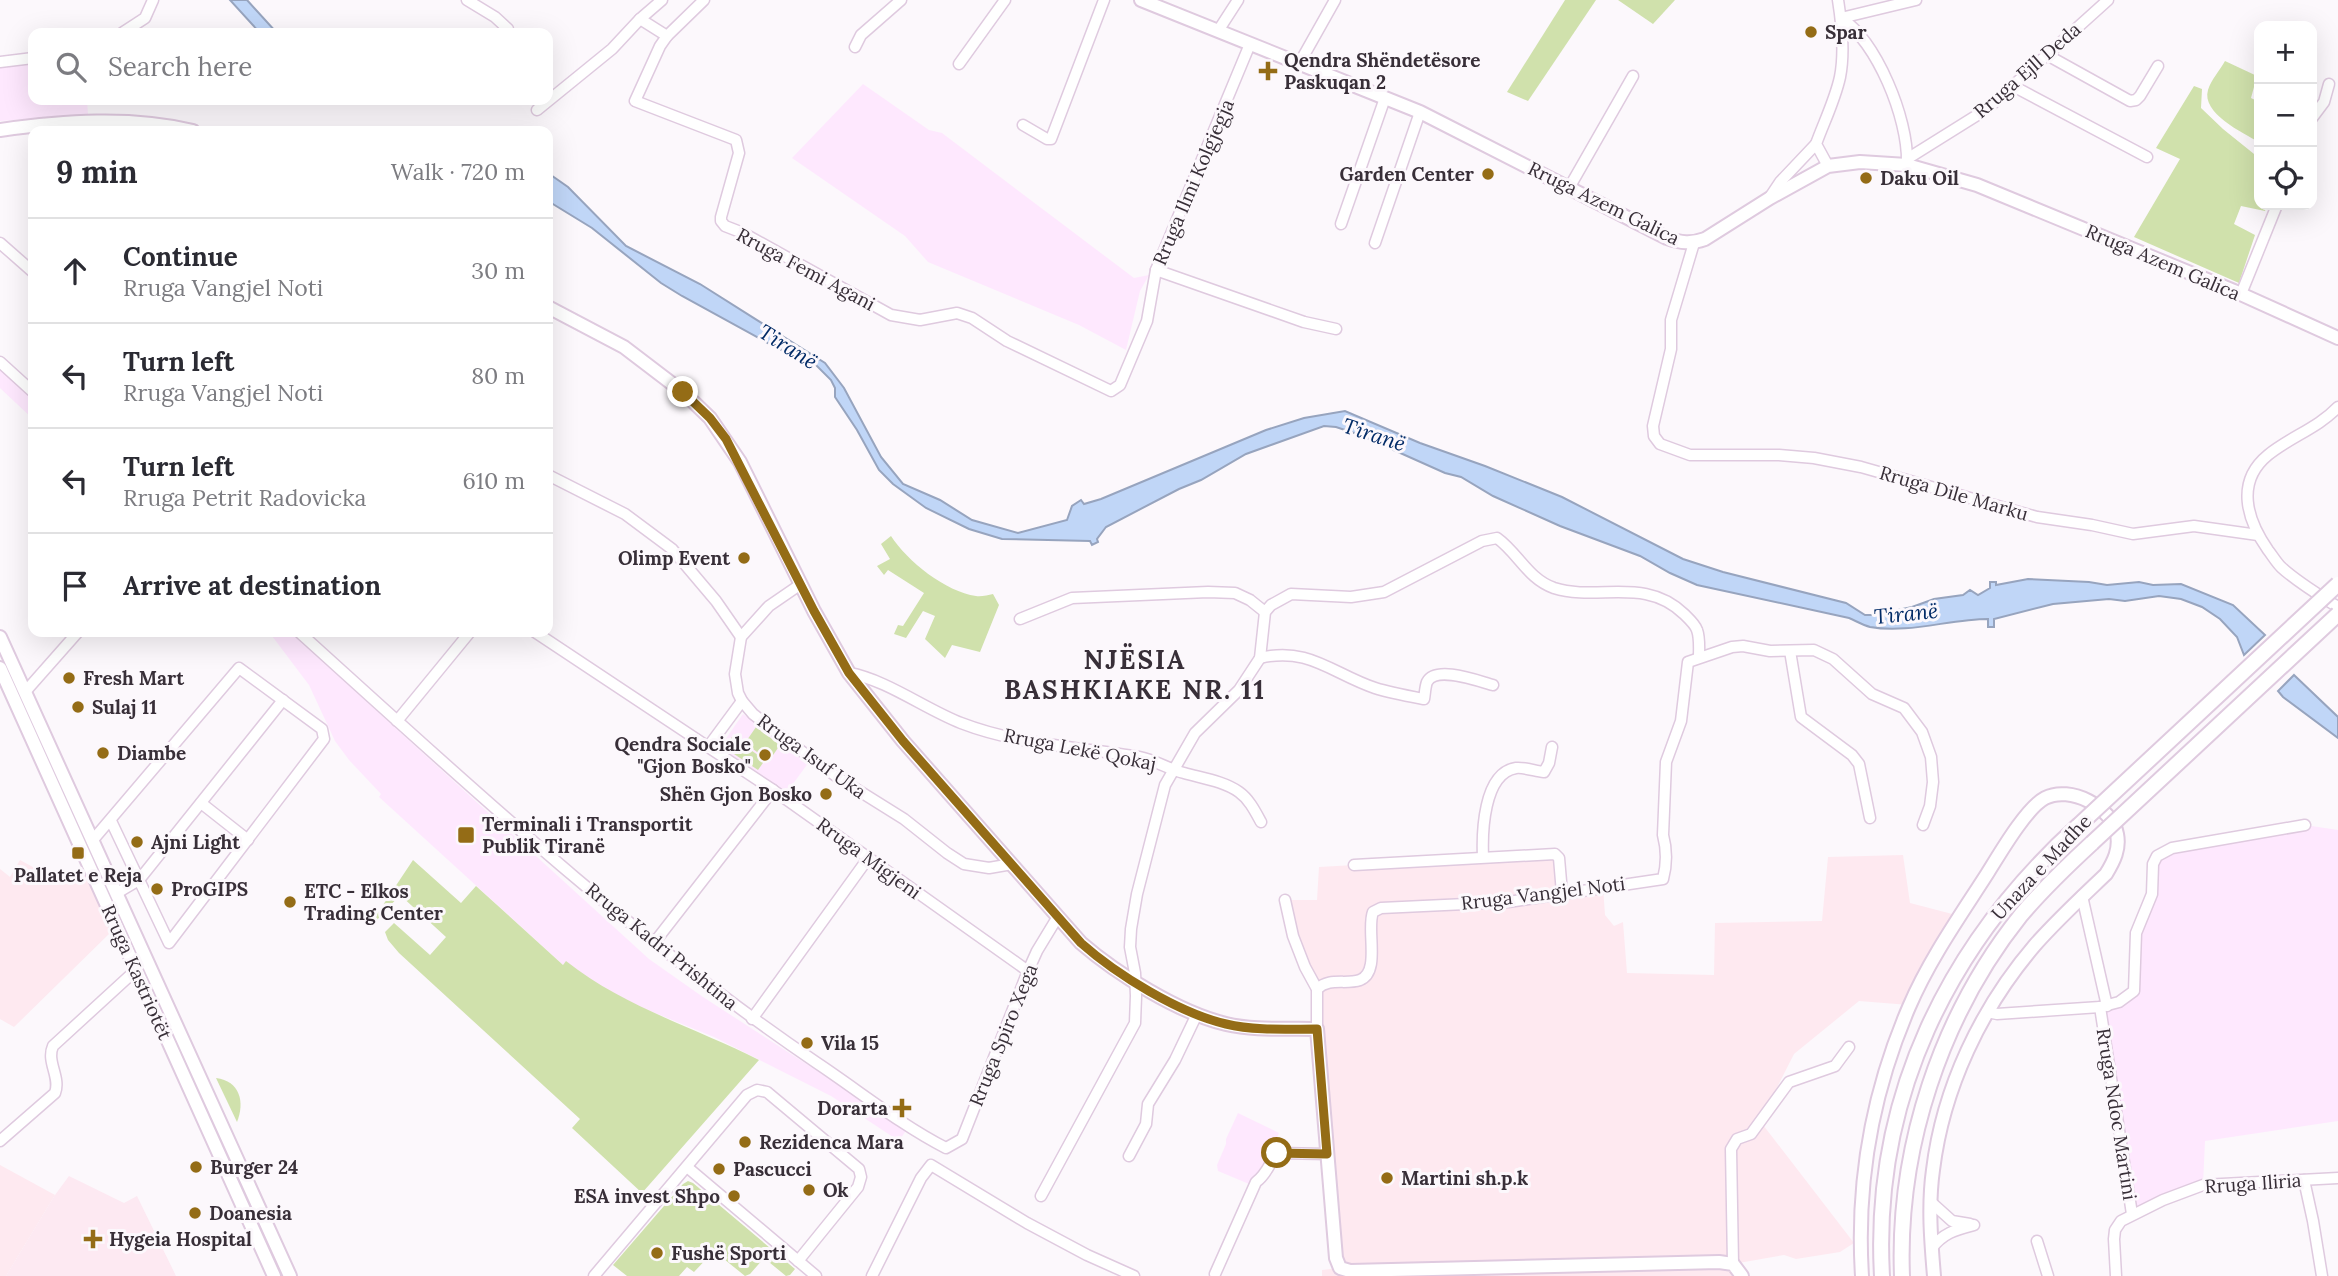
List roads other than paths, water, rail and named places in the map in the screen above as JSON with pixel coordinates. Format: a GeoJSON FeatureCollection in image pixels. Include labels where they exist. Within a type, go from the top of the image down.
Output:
{"type":"FeatureCollection","features":[{"type":"Feature","properties":{"kind":"highway","name":"Unaza e Madhe"},"geometry":{"type":"LineString","coordinates":[[1882,1276],[1881,1219],[1887,1164],[1904,1092],[1927,1028],[1949,984],[1981,933],[2012,893],[2078,827],[2338,584]]}},
{"type":"Feature","properties":{"kind":"highway","name":"Unaza e Madhe"},"geometry":{"type":"LineString","coordinates":[[1902,1276],[1904,1199],[1912,1152],[1929,1087],[1954,1025],[1985,968],[2020,917],[2047,886],[2338,614]]}},
{"type":"Feature","properties":{"kind":"main road","name":"Rruga Azem Galica"},"geometry":{"type":"LineString","coordinates":[[1142,0],[1165,4],[1218,31],[1420,112],[1667,238],[1682,243],[1694,243],[1828,166],[1860,162],[1907,162],[1977,185],[2241,294],[2338,338]]}},
{"type":"Feature","properties":{"kind":"main road"},"geometry":{"type":"LineString","coordinates":[[91,126],[138,123],[159,126]]}},
{"type":"Feature","properties":{"kind":"main road"},"geometry":{"type":"LineString","coordinates":[[0,130],[28,129]]}},
{"type":"Feature","properties":{"kind":"main road"},"geometry":{"type":"LineString","coordinates":[[553,310],[624,347],[683,392],[710,418],[740,462],[849,673],[903,741],[1081,943],[1108,967],[1196,1014],[1225,1024],[1246,1027],[1317,1029],[1336,1258],[1340,1268],[1350,1271],[1719,1262],[1733,1264],[1742,1276]]}},
{"type":"Feature","properties":{"kind":"main road","name":"Rruga Kastriotët"},"geometry":{"type":"LineString","coordinates":[[0,637],[290,1276]]}},
{"type":"Feature","properties":{"kind":"main road","name":"Rruga Kastriotët"},"geometry":{"type":"LineString","coordinates":[[0,668],[274,1276]]}},
{"type":"Feature","properties":{"kind":"main road"},"geometry":{"type":"LineString","coordinates":[[1862,1276],[1861,1200],[1868,1139],[1881,1083],[1909,1005],[1949,933],[2014,833],[2038,803],[2061,794],[2089,801],[2110,818],[2117,832],[2118,848],[2114,862],[2106,874],[2082,896],[2012,974],[1987,1012],[1958,1073],[1941,1126],[1933,1171],[1931,1249],[1934,1276]]}},
{"type":"Feature","properties":{"kind":"street"},"geometry":{"type":"LineString","coordinates":[[130,28],[145,18],[153,0]]}},
{"type":"Feature","properties":{"kind":"street"},"geometry":{"type":"LineString","coordinates":[[467,0],[495,16],[507,28]]}},
{"type":"Feature","properties":{"kind":"street"},"geometry":{"type":"LineString","coordinates":[[553,97],[611,49],[662,0]]}},
{"type":"Feature","properties":{"kind":"street"},"geometry":{"type":"LineString","coordinates":[[640,19],[667,36],[704,0]]}},
{"type":"Feature","properties":{"kind":"street"},"geometry":{"type":"LineString","coordinates":[[855,47],[862,35],[901,0]]}},
{"type":"Feature","properties":{"kind":"street"},"geometry":{"type":"LineString","coordinates":[[959,64],[1005,0]]}},
{"type":"Feature","properties":{"kind":"street"},"geometry":{"type":"LineString","coordinates":[[1023,125],[1051,139],[1104,0]]}},
{"type":"Feature","properties":{"kind":"street"},"geometry":{"type":"LineString","coordinates":[[1218,31],[1238,0]]}},
{"type":"Feature","properties":{"kind":"street"},"geometry":{"type":"LineString","coordinates":[[1299,64],[1335,0]]}},
{"type":"Feature","properties":{"kind":"street"},"geometry":{"type":"LineString","coordinates":[[1770,198],[1780,182],[1815,144],[1839,78],[1842,57],[1838,0]]}},
{"type":"Feature","properties":{"kind":"street"},"geometry":{"type":"LineString","coordinates":[[1841,18],[1916,0]]}},
{"type":"Feature","properties":{"kind":"street","name":"Rruga Ejll Deda"},"geometry":{"type":"LineString","coordinates":[[1907,162],[1987,109],[2108,0]]}},
{"type":"Feature","properties":{"kind":"street"},"geometry":{"type":"LineString","coordinates":[[1841,18],[1863,37],[1894,96],[1905,132],[1907,162]]}},
{"type":"Feature","properties":{"kind":"street","name":"Rruga Femi Agani"},"geometry":{"type":"LineString","coordinates":[[667,36],[642,80],[635,101],[736,140],[739,152],[720,221],[725,226],[891,315],[920,320],[957,313]]}},
{"type":"Feature","properties":{"kind":"street","name":"Rruga Ilmi Kolgjegja"},"geometry":{"type":"LineString","coordinates":[[957,313],[972,318],[1006,341],[1111,391],[1120,385],[1147,321],[1156,270],[1250,44]]}},
{"type":"Feature","properties":{"kind":"street"},"geometry":{"type":"LineString","coordinates":[[2047,55],[2130,101],[2140,96],[2158,66]]}},
{"type":"Feature","properties":{"kind":"street"},"geometry":{"type":"LineString","coordinates":[[0,62],[28,59]]}},
{"type":"Feature","properties":{"kind":"street"},"geometry":{"type":"LineString","coordinates":[[1569,188],[1633,76]]}},
{"type":"Feature","properties":{"kind":"street"},"geometry":{"type":"LineString","coordinates":[[2317,111],[2324,102],[2329,84]]}},
{"type":"Feature","properties":{"kind":"street"},"geometry":{"type":"LineString","coordinates":[[2013,86],[2147,157]]}},
{"type":"Feature","properties":{"kind":"street"},"geometry":{"type":"LineString","coordinates":[[1341,224],[1385,98]]}},
{"type":"Feature","properties":{"kind":"street"},"geometry":{"type":"LineString","coordinates":[[537,110],[543,105]]}},
{"type":"Feature","properties":{"kind":"street"},"geometry":{"type":"LineString","coordinates":[[1375,243],[1420,112]]}},
{"type":"Feature","properties":{"kind":"street"},"geometry":{"type":"LineString","coordinates":[[1815,144],[1828,166]]}},
{"type":"Feature","properties":{"kind":"street"},"geometry":{"type":"LineString","coordinates":[[2241,294],[2275,210]]}},
{"type":"Feature","properties":{"kind":"street"},"geometry":{"type":"LineString","coordinates":[[0,243],[28,268]]}},
{"type":"Feature","properties":{"kind":"street","name":"Rruga Dile Marku"},"geometry":{"type":"LineString","coordinates":[[1694,243],[1671,320],[1671,349],[1653,426],[1654,436],[1660,444],[1671,450],[1690,455],[1814,457],[1861,467],[2024,514],[2133,534],[2194,526],[2258,535]]}},
{"type":"Feature","properties":{"kind":"street"},"geometry":{"type":"LineString","coordinates":[[1156,270],[1304,322],[1336,329]]}},
{"type":"Feature","properties":{"kind":"street"},"geometry":{"type":"LineString","coordinates":[[0,362],[28,387]]}},
{"type":"Feature","properties":{"kind":"street"},"geometry":{"type":"LineString","coordinates":[[2338,407],[2315,426],[2268,454],[2254,468],[2246,493],[2249,514],[2258,535],[2280,566],[2338,607]]}},
{"type":"Feature","properties":{"kind":"street"},"geometry":{"type":"LineString","coordinates":[[553,478],[625,514],[673,548],[741,636],[769,606],[801,584]]}},
{"type":"Feature","properties":{"kind":"street"},"geometry":{"type":"LineString","coordinates":[[1041,1196],[1135,1023],[1136,982],[1130,947],[1135,906],[1165,785],[1195,733],[1239,690],[1260,658],[1265,612],[1271,605],[1291,594],[1351,597],[1384,592],[1482,541],[1497,538],[1507,545],[1525,569],[1546,585],[1567,591],[1641,591],[1678,608],[1698,631],[1699,657],[1743,646],[1770,651],[1802,649],[1822,653],[1843,666],[1872,694],[1904,708],[1922,732],[1931,757],[1933,782],[1930,806],[1923,825]]}},
{"type":"Feature","properties":{"kind":"street"},"geometry":{"type":"LineString","coordinates":[[1020,619],[1072,598],[1208,592],[1235,593],[1250,600],[1265,612]]}},
{"type":"Feature","properties":{"kind":"street","name":"Rruga Isuf Uka"},"geometry":{"type":"LineString","coordinates":[[741,636],[735,674],[738,693],[753,713],[840,779],[904,819],[964,864],[989,868],[1012,864]]}},
{"type":"Feature","properties":{"kind":"street"},"geometry":{"type":"LineString","coordinates":[[25,692],[74,637]]}},
{"type":"Feature","properties":{"kind":"street","name":"Rruga Kadri Prishtina"},"geometry":{"type":"LineString","coordinates":[[305,637],[397,721],[654,943],[752,1019],[933,1141],[946,1147]]}},
{"type":"Feature","properties":{"kind":"street"},"geometry":{"type":"LineString","coordinates":[[397,721],[466,637]]}},
{"type":"Feature","properties":{"kind":"street","name":"Rruga Migjeni"},"geometry":{"type":"LineString","coordinates":[[543,637],[772,790],[1028,971]]}},
{"type":"Feature","properties":{"kind":"street"},"geometry":{"type":"LineString","coordinates":[[1790,651],[1801,717],[1852,755],[1859,765],[1870,818]]}},
{"type":"Feature","properties":{"kind":"street"},"geometry":{"type":"LineString","coordinates":[[1260,658],[1276,654],[1319,661],[1375,688],[1424,699],[1428,680],[1434,675],[1448,674],[1493,685]]}},
{"type":"Feature","properties":{"kind":"street","name":"Rruga Vangjel Noti"},"geometry":{"type":"LineString","coordinates":[[1317,989],[1323,983],[1359,981],[1371,970],[1370,918],[1373,912],[1381,908],[1508,902],[1663,879],[1666,867],[1663,835],[1666,762],[1681,721],[1688,662],[1699,657]]}},
{"type":"Feature","properties":{"kind":"street","name":"Rruga Kastriotët"},"geometry":{"type":"LineString","coordinates":[[92,841],[239,668],[322,729],[324,739],[169,943],[111,821]]}},
{"type":"Feature","properties":{"kind":"street","name":"Rruga Lekë Qokaj"},"geometry":{"type":"LineString","coordinates":[[849,673],[873,680],[961,723],[1004,736],[1041,745],[1142,758],[1227,786],[1241,793],[1261,822]]}},
{"type":"Feature","properties":{"kind":"street","name":"Rruga Kastriotët"},"geometry":{"type":"LineString","coordinates":[[117,893],[139,880],[283,700]]}},
{"type":"Feature","properties":{"kind":"street"},"geometry":{"type":"LineString","coordinates":[[708,747],[742,701]]}},
{"type":"Feature","properties":{"kind":"street"},"geometry":{"type":"LineString","coordinates":[[1483,857],[1483,822],[1494,788],[1508,771],[1517,768],[1544,772],[1552,747]]}},
{"type":"Feature","properties":{"kind":"street"},"geometry":{"type":"LineString","coordinates":[[654,943],[772,790]]}},
{"type":"Feature","properties":{"kind":"street"},"geometry":{"type":"LineString","coordinates":[[201,803],[248,840]]}},
{"type":"Feature","properties":{"kind":"street","name":"Rruga Ndoc Martini"},"geometry":{"type":"LineString","coordinates":[[2132,1214],[2104,1007],[2119,1002],[2134,991],[2136,933],[2152,894],[2153,864],[2157,856],[2172,848],[2305,825]]}},
{"type":"Feature","properties":{"kind":"street"},"geometry":{"type":"LineString","coordinates":[[1354,865],[1555,854],[1559,858],[1562,893]]}},
{"type":"Feature","properties":{"kind":"street"},"geometry":{"type":"LineString","coordinates":[[752,1019],[869,857]]}},
{"type":"Feature","properties":{"kind":"street"},"geometry":{"type":"LineString","coordinates":[[1987,1012],[1997,1014],[2104,1007],[2082,896]]}},
{"type":"Feature","properties":{"kind":"street"},"geometry":{"type":"LineString","coordinates":[[1285,900],[1293,936],[1317,989],[1317,1029]]}},
{"type":"Feature","properties":{"kind":"street","name":"Rruga Spiro Xega"},"geometry":{"type":"LineString","coordinates":[[946,1147],[962,1139],[1028,971],[1057,918]]}},
{"type":"Feature","properties":{"kind":"street"},"geometry":{"type":"LineString","coordinates":[[0,1141],[55,1093],[58,1083],[51,1052],[53,1046],[136,970]]}},
{"type":"Feature","properties":{"kind":"street"},"geometry":{"type":"LineString","coordinates":[[1129,1156],[1146,1124],[1148,1104],[1175,1060],[1196,1014]]}},
{"type":"Feature","properties":{"kind":"street"},"geometry":{"type":"LineString","coordinates":[[1733,1264],[1731,1149],[1737,1139],[1751,1134],[1789,1082],[1835,1066],[1849,1047]]}},
{"type":"Feature","properties":{"kind":"street"},"geometry":{"type":"LineString","coordinates":[[594,1276],[747,1095],[757,1090],[767,1093],[849,1161],[859,1170],[861,1177],[858,1187],[798,1261]]}},
{"type":"Feature","properties":{"kind":"street"},"geometry":{"type":"LineString","coordinates":[[1215,1274],[1256,1182],[1266,1175],[1277,1153],[1327,1154]]}},
{"type":"Feature","properties":{"kind":"street"},"geometry":{"type":"LineString","coordinates":[[872,1276],[921,1178],[931,1165],[1027,1223],[1134,1276]]}},
{"type":"Feature","properties":{"kind":"street"},"geometry":{"type":"LineString","coordinates":[[687,1167],[816,1276]]}},
{"type":"Feature","properties":{"kind":"street","name":"Rruga Iliria"},"geometry":{"type":"LineString","coordinates":[[2132,1214],[2203,1185],[2338,1178]]}},
{"type":"Feature","properties":{"kind":"street"},"geometry":{"type":"LineString","coordinates":[[2304,1180],[2322,1276]]}},
{"type":"Feature","properties":{"kind":"street"},"geometry":{"type":"LineString","coordinates":[[1931,1203],[1952,1221],[1974,1224],[1940,1237],[1931,1249]]}},
{"type":"Feature","properties":{"kind":"street"},"geometry":{"type":"LineString","coordinates":[[2116,1276],[2115,1230],[2120,1221],[2132,1214]]}},
{"type":"Feature","properties":{"kind":"street"},"geometry":{"type":"LineString","coordinates":[[2037,1241],[2049,1276]]}},
{"type":"Feature","properties":{"kind":"water"},"geometry":{"type":"Polygon","coordinates":[[[230,0],[247,0],[272,28],[255,28],[230,0]]]}},
{"type":"Feature","properties":{"kind":"water","name":"Tiranë"},"geometry":{"type":"Polygon","coordinates":[[[553,176],[568,187],[626,246],[700,284],[825,363],[844,388],[881,457],[903,484],[940,500],[972,520],[1018,533],[1067,520],[1072,506],[1081,500],[1084,504],[1101,499],[1266,430],[1304,418],[1345,411],[1420,443],[1562,497],[1683,559],[1723,572],[1846,603],[1865,615],[1963,595],[1970,590],[1978,595],[1990,588],[1990,582],[1996,582],[1996,585],[2028,579],[2107,585],[2139,582],[2153,585],[2181,584],[2233,605],[2265,635],[2244,655],[2237,637],[2220,619],[2202,607],[2181,599],[2159,596],[2125,601],[2109,599],[2053,604],[1994,619],[1994,627],[1988,627],[1988,619],[1914,628],[1870,627],[1849,618],[1697,585],[1640,556],[1560,526],[1493,496],[1461,477],[1445,473],[1360,435],[1324,426],[1246,454],[1201,480],[1106,527],[1097,539],[1098,542],[1092,545],[1090,541],[1002,539],[969,529],[926,508],[893,484],[879,470],[835,397],[831,380],[816,365],[777,348],[682,296],[661,283],[592,228],[553,204],[553,176]]]}},
{"type":"Feature","properties":{"kind":"water"},"geometry":{"type":"Polygon","coordinates":[[[2294,675],[2338,717],[2338,738],[2278,691],[2294,675]]]}},
{"type":"Feature","properties":{"kind":"place","name":"Spar"},"geometry":{"type":"Point","coordinates":[1811,32]}},
{"type":"Feature","properties":{"kind":"place","name":"Qendra Shëndetësore Paskuqan 2"},"geometry":{"type":"Point","coordinates":[1268,71]}},
{"type":"Feature","properties":{"kind":"place","name":"Garden Center"},"geometry":{"type":"Point","coordinates":[1488,174]}},
{"type":"Feature","properties":{"kind":"place","name":"Daku Oil"},"geometry":{"type":"Point","coordinates":[1866,178]}},
{"type":"Feature","properties":{"kind":"place","name":"Olimp Event"},"geometry":{"type":"Point","coordinates":[744,558]}},
{"type":"Feature","properties":{"kind":"place","name":"Fresh Mart"},"geometry":{"type":"Point","coordinates":[69,678]}},
{"type":"Feature","properties":{"kind":"place","name":"Sulaj 11"},"geometry":{"type":"Point","coordinates":[78,707]}},
{"type":"Feature","properties":{"kind":"place","name":"Diambe"},"geometry":{"type":"Point","coordinates":[103,753]}},
{"type":"Feature","properties":{"kind":"place","name":"Qendra Sociale \"Gjon Bosko\""},"geometry":{"type":"Point","coordinates":[765,755]}},
{"type":"Feature","properties":{"kind":"place","name":"Shën Gjon Bosko"},"geometry":{"type":"Point","coordinates":[826,794]}},
{"type":"Feature","properties":{"kind":"place","name":"Terminali i Transportit Publik Tiranë"},"geometry":{"type":"Point","coordinates":[466,835]}},
{"type":"Feature","properties":{"kind":"place","name":"Ajni Light"},"geometry":{"type":"Point","coordinates":[137,842]}},
{"type":"Feature","properties":{"kind":"place","name":"Pallatet e Reja"},"geometry":{"type":"Point","coordinates":[78,853]}},
{"type":"Feature","properties":{"kind":"place","name":"ProGIPS"},"geometry":{"type":"Point","coordinates":[157,889]}},
{"type":"Feature","properties":{"kind":"place","name":"ETC - Elkos Trading Center"},"geometry":{"type":"Point","coordinates":[290,902]}},
{"type":"Feature","properties":{"kind":"place","name":"Vila 15"},"geometry":{"type":"Point","coordinates":[807,1043]}},
{"type":"Feature","properties":{"kind":"place","name":"Dorarta"},"geometry":{"type":"Point","coordinates":[902,1108]}},
{"type":"Feature","properties":{"kind":"place","name":"Rezidenca Mara"},"geometry":{"type":"Point","coordinates":[745,1142]}},
{"type":"Feature","properties":{"kind":"place","name":"Burger 24"},"geometry":{"type":"Point","coordinates":[196,1167]}},
{"type":"Feature","properties":{"kind":"place","name":"Pascucci"},"geometry":{"type":"Point","coordinates":[719,1169]}},
{"type":"Feature","properties":{"kind":"place","name":"Martini sh.p.k"},"geometry":{"type":"Point","coordinates":[1387,1178]}},
{"type":"Feature","properties":{"kind":"place","name":"Ok"},"geometry":{"type":"Point","coordinates":[809,1190]}},
{"type":"Feature","properties":{"kind":"place","name":"ESA invest Shpo"},"geometry":{"type":"Point","coordinates":[734,1196]}},
{"type":"Feature","properties":{"kind":"place","name":"Doanesia"},"geometry":{"type":"Point","coordinates":[195,1213]}},
{"type":"Feature","properties":{"kind":"place","name":"Hygeia Hospital"},"geometry":{"type":"Point","coordinates":[93,1239]}},
{"type":"Feature","properties":{"kind":"place","name":"Fushë Sporti"},"geometry":{"type":"Point","coordinates":[657,1253]}},
{"type":"Feature","properties":{"kind":"district","name":"NJËSIA BASHKIAKE NR. 11"},"geometry":{"type":"Point","coordinates":[1135,675]}}]}
